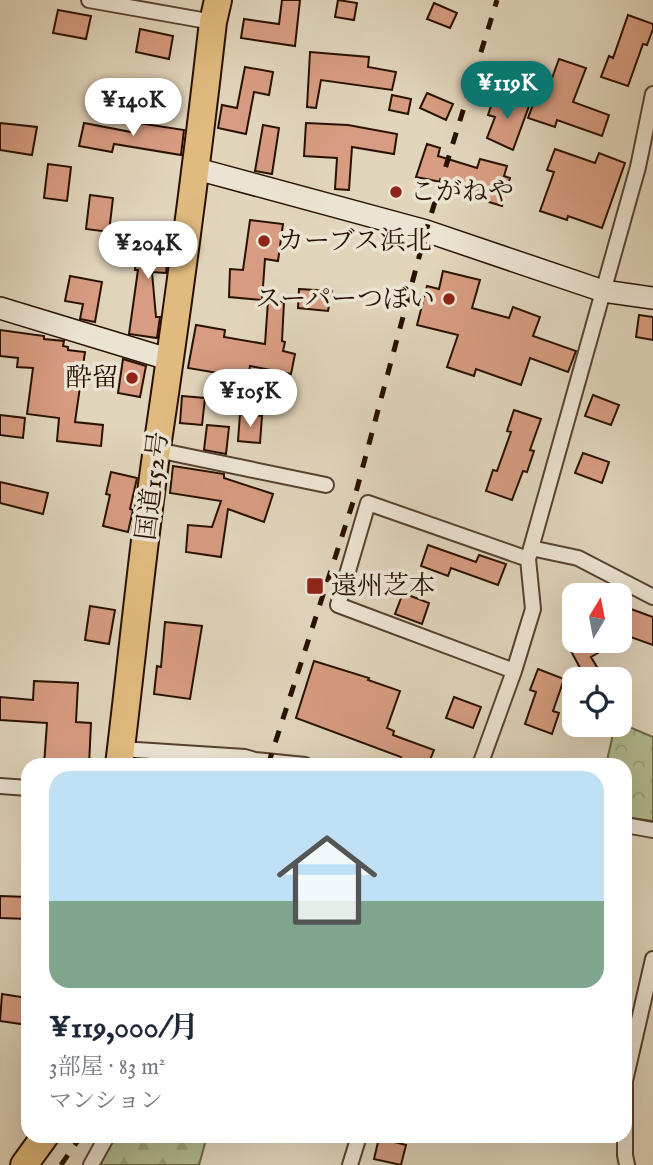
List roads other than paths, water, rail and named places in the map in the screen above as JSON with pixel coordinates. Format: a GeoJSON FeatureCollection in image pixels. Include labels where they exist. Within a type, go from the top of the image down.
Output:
{"type":"FeatureCollection","features":[{"type":"Feature","properties":{"kind":"highway","name":"国道152号"},"geometry":{"type":"LineString","coordinates":[[120,757],[157,450],[197,169],[215,11]]}},
{"type":"Feature","properties":{"kind":"highway"},"geometry":{"type":"LineString","coordinates":[[24,1165],[40,1143]]}},
{"type":"Feature","properties":{"kind":"street"},"geometry":{"type":"LineString","coordinates":[[89,0],[215,11]]}},
{"type":"Feature","properties":{"kind":"street"},"geometry":{"type":"LineString","coordinates":[[483,758],[533,608],[529,553],[638,167],[653,94]]}},
{"type":"Feature","properties":{"kind":"street"},"geometry":{"type":"LineString","coordinates":[[197,169],[426,230],[603,291],[653,299]]}},
{"type":"Feature","properties":{"kind":"street"},"geometry":{"type":"LineString","coordinates":[[0,308],[171,360]]}},
{"type":"Feature","properties":{"kind":"street"},"geometry":{"type":"LineString","coordinates":[[157,450],[326,485]]}},
{"type":"Feature","properties":{"kind":"street"},"geometry":{"type":"LineString","coordinates":[[514,671],[338,605],[368,503],[529,553],[578,558],[653,597]]}},
{"type":"Feature","properties":{"kind":"street"},"geometry":{"type":"LineString","coordinates":[[120,757],[248,758]]}},
{"type":"Feature","properties":{"kind":"street"},"geometry":{"type":"LineString","coordinates":[[0,786],[21,788]]}},
{"type":"Feature","properties":{"kind":"street"},"geometry":{"type":"LineString","coordinates":[[632,826],[653,830]]}},
{"type":"Feature","properties":{"kind":"street"},"geometry":{"type":"LineString","coordinates":[[632,1050],[653,959]]}},
{"type":"Feature","properties":{"kind":"street"},"geometry":{"type":"LineString","coordinates":[[91,1165],[103,1143]]}},
{"type":"Feature","properties":{"kind":"street"},"geometry":{"type":"LineString","coordinates":[[350,1165],[357,1143]]}},
{"type":"Feature","properties":{"kind":"street"},"geometry":{"type":"LineString","coordinates":[[625,1143],[627,1165]]}},
{"type":"Feature","properties":{"kind":"railway"},"geometry":{"type":"LineString","coordinates":[[270,758],[355,496],[426,231],[497,0]]}},
{"type":"Feature","properties":{"kind":"railway"},"geometry":{"type":"LineString","coordinates":[[61,1165],[76,1143]]}},
{"type":"Feature","properties":{"kind":"place","name":"こがねや"},"geometry":{"type":"Point","coordinates":[396,192]}},
{"type":"Feature","properties":{"kind":"place","name":"カーブス浜北"},"geometry":{"type":"Point","coordinates":[264,241]}},
{"type":"Feature","properties":{"kind":"place","name":"スーパーつぼい"},"geometry":{"type":"Point","coordinates":[449,299]}},
{"type":"Feature","properties":{"kind":"place","name":"酔留"},"geometry":{"type":"Point","coordinates":[132,378]}},
{"type":"Feature","properties":{"kind":"place","name":"遠州芝本"},"geometry":{"type":"Point","coordinates":[315,586]}}]}
